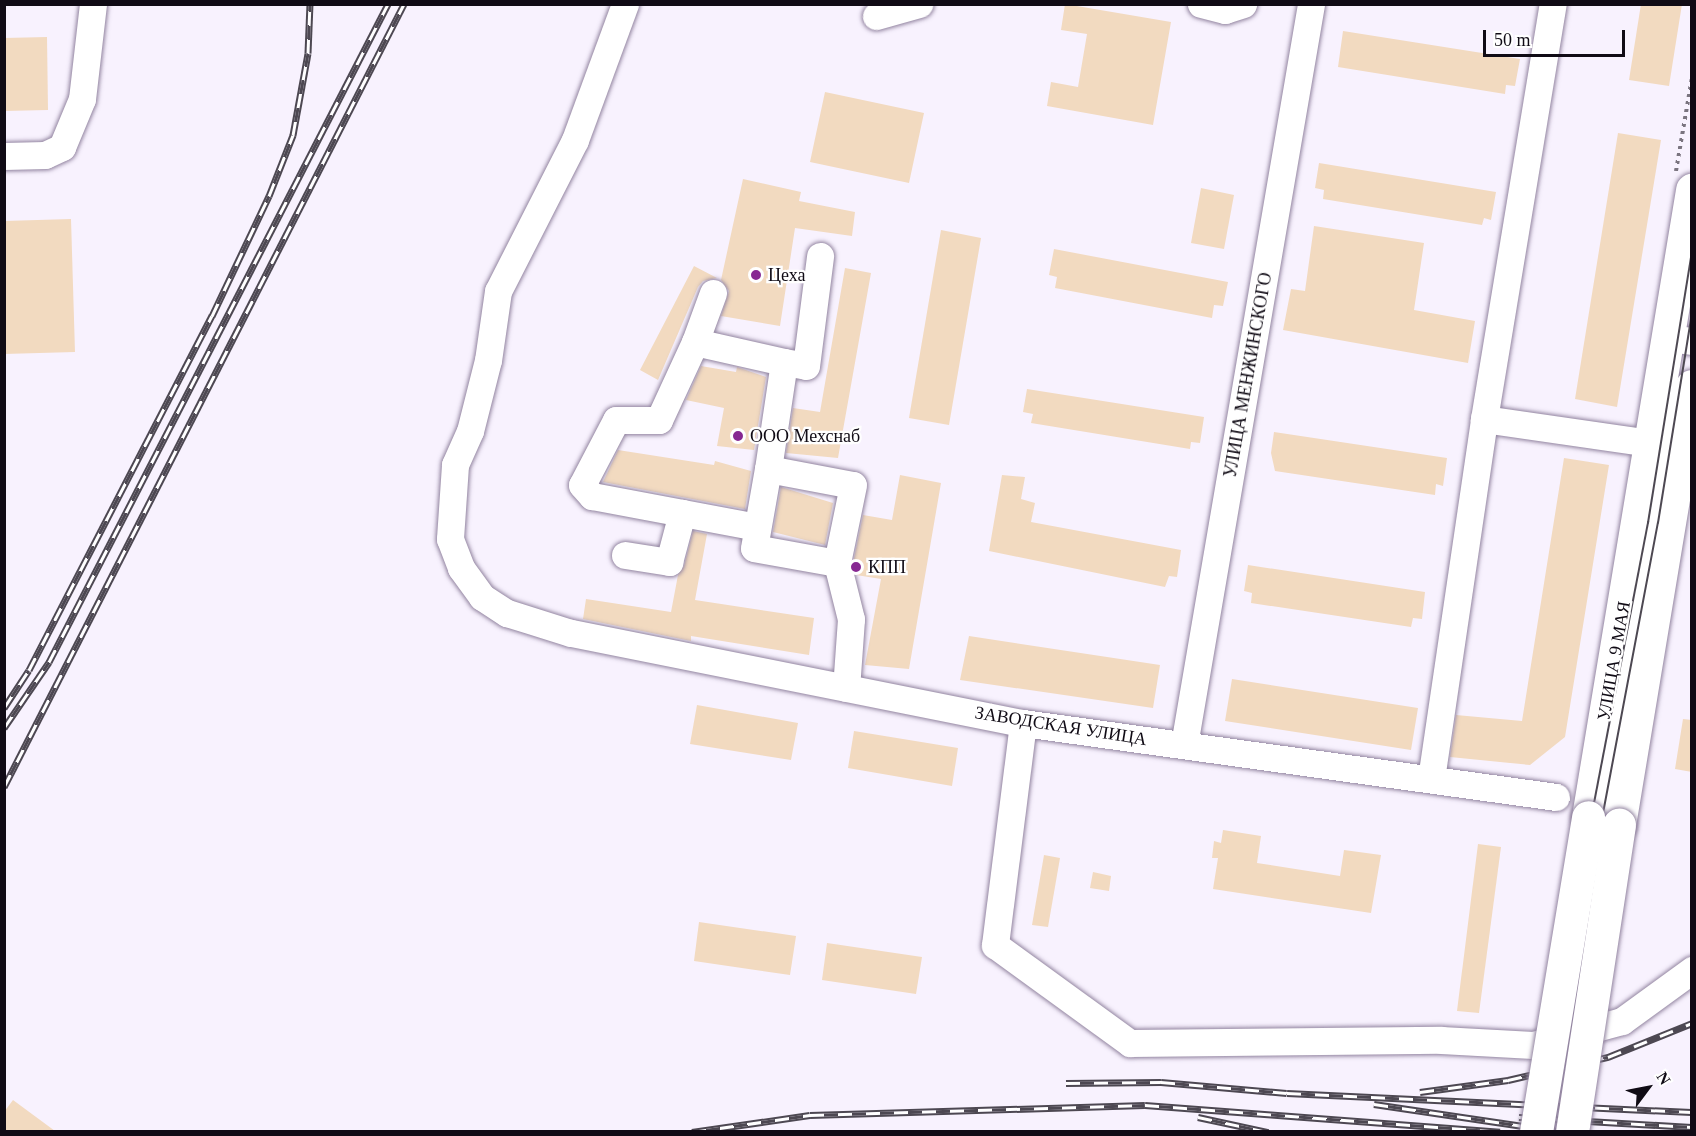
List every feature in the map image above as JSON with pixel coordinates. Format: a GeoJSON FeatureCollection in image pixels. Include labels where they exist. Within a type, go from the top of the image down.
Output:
{"type":"FeatureCollection","features":[{"type":"Feature","properties":{"kind":"main road","name":"УЛИЦА 9 МАЯ"},"geometry":{"type":"LineString","coordinates":[[1572,1131],[1603,821],[1651,443],[1680,339],[1692,190]]}},
{"type":"Feature","properties":{"kind":"main road","name":"УЛИЦА 9 МАЯ"},"geometry":{"type":"LineString","coordinates":[[1536,1131],[1603,821],[1692,386]]}},
{"type":"Feature","properties":{"kind":"street"},"geometry":{"type":"LineString","coordinates":[[4,156],[45,155],[62,147],[82,99],[93,4]]}},
{"type":"Feature","properties":{"kind":"street","name":"ЗАВОДСКАЯ УЛИЦА"},"geometry":{"type":"LineString","coordinates":[[625,4],[575,140],[498,291],[488,360],[470,431],[455,465],[450,501],[450,539],[461,568],[482,597],[507,613],[571,633],[1023,723],[1556,797]]}},
{"type":"Feature","properties":{"kind":"street"},"geometry":{"type":"LineString","coordinates":[[876,16],[919,4]]}},
{"type":"Feature","properties":{"kind":"street"},"geometry":{"type":"LineString","coordinates":[[1201,4],[1225,10],[1243,4]]}},
{"type":"Feature","properties":{"kind":"street","name":"УЛИЦА МЕНЖИНСКОГО"},"geometry":{"type":"LineString","coordinates":[[1184,745],[1311,4]]}},
{"type":"Feature","properties":{"kind":"street"},"geometry":{"type":"LineString","coordinates":[[1431,778],[1484,419],[1553,4]]}},
{"type":"Feature","properties":{"kind":"street"},"geometry":{"type":"LineString","coordinates":[[695,342],[806,366],[820,256]]}},
{"type":"Feature","properties":{"kind":"street"},"geometry":{"type":"LineString","coordinates":[[713,293],[695,342],[659,420],[616,420],[582,485],[592,496],[757,527]]}},
{"type":"Feature","properties":{"kind":"street"},"geometry":{"type":"LineString","coordinates":[[784,362],[754,548],[837,563]]}},
{"type":"Feature","properties":{"kind":"street"},"geometry":{"type":"LineString","coordinates":[[1484,419],[1651,443]]}},
{"type":"Feature","properties":{"kind":"street"},"geometry":{"type":"LineString","coordinates":[[768,469],[852,485],[837,563],[851,619],[846,688]]}},
{"type":"Feature","properties":{"kind":"street"},"geometry":{"type":"LineString","coordinates":[[625,555],[669,562],[681,513]]}},
{"type":"Feature","properties":{"kind":"street"},"geometry":{"type":"LineString","coordinates":[[1023,723],[995,945],[1130,1043],[1441,1040],[1533,1045],[1622,1021],[1692,970]]}},
{"type":"Feature","properties":{"kind":"building"},"geometry":{"type":"Polygon","coordinates":[[[1065,4],[1171,22],[1153,125],[1047,106],[1051,82],[1078,87],[1087,34],[1061,30],[1065,4]]]}},
{"type":"Feature","properties":{"kind":"building"},"geometry":{"type":"Polygon","coordinates":[[[1641,4],[1682,4],[1669,86],[1629,80],[1641,4]]]}},
{"type":"Feature","properties":{"kind":"building"},"geometry":{"type":"Polygon","coordinates":[[[1343,31],[1520,59],[1515,86],[1506,85],[1505,94],[1338,67],[1343,31]]]}},
{"type":"Feature","properties":{"kind":"building"},"geometry":{"type":"Polygon","coordinates":[[[47,37],[48,110],[4,111],[4,38],[47,37]]]}},
{"type":"Feature","properties":{"kind":"building"},"geometry":{"type":"Polygon","coordinates":[[[825,92],[924,113],[909,183],[810,162],[825,92]]]}},
{"type":"Feature","properties":{"kind":"building"},"geometry":{"type":"Polygon","coordinates":[[[1618,133],[1661,140],[1617,407],[1575,399],[1618,133]]]}},
{"type":"Feature","properties":{"kind":"building"},"geometry":{"type":"Polygon","coordinates":[[[1319,163],[1496,192],[1491,220],[1484,218],[1482,225],[1323,199],[1324,190],[1315,188],[1319,163]]]}},
{"type":"Feature","properties":{"kind":"building","name":"Цеха"},"geometry":{"type":"Polygon","coordinates":[[[743,179],[801,192],[799,201],[855,212],[852,236],[795,228],[780,326],[721,316],[729,291],[721,280],[743,179]]]}},
{"type":"Feature","properties":{"kind":"building"},"geometry":{"type":"Polygon","coordinates":[[[1201,188],[1234,195],[1224,249],[1191,243],[1201,188]]]}},
{"type":"Feature","properties":{"kind":"building"},"geometry":{"type":"Polygon","coordinates":[[[71,219],[75,352],[4,354],[4,221],[71,219]]]}},
{"type":"Feature","properties":{"kind":"building"},"geometry":{"type":"Polygon","coordinates":[[[1314,226],[1424,243],[1414,310],[1475,321],[1468,363],[1283,330],[1291,289],[1305,291],[1314,226]]]}},
{"type":"Feature","properties":{"kind":"building"},"geometry":{"type":"Polygon","coordinates":[[[941,230],[981,238],[949,425],[909,418],[941,230]]]}},
{"type":"Feature","properties":{"kind":"building"},"geometry":{"type":"Polygon","coordinates":[[[1054,249],[1228,282],[1223,306],[1214,305],[1212,318],[1055,288],[1057,277],[1049,275],[1054,249]]]}},
{"type":"Feature","properties":{"kind":"building"},"geometry":{"type":"Polygon","coordinates":[[[694,266],[717,278],[703,281],[698,287],[658,380],[640,370],[694,266]]]}},
{"type":"Feature","properties":{"kind":"building"},"geometry":{"type":"Polygon","coordinates":[[[845,268],[871,273],[838,458],[786,453],[793,408],[820,412],[845,268]]]}},
{"type":"Feature","properties":{"kind":"building","name":"ООО Мехснаб"},"geometry":{"type":"Polygon","coordinates":[[[701,366],[736,372],[737,367],[766,377],[754,450],[717,446],[724,408],[686,400],[701,366]]]}},
{"type":"Feature","properties":{"kind":"building"},"geometry":{"type":"Polygon","coordinates":[[[1027,389],[1204,417],[1200,443],[1191,442],[1190,449],[1031,423],[1033,414],[1023,412],[1027,389]]]}},
{"type":"Feature","properties":{"kind":"building"},"geometry":{"type":"Polygon","coordinates":[[[1274,432],[1447,458],[1443,486],[1436,484],[1435,495],[1275,471],[1271,453],[1274,432]]]}},
{"type":"Feature","properties":{"kind":"building"},"geometry":{"type":"Polygon","coordinates":[[[618,450],[714,465],[715,461],[751,471],[745,509],[603,482],[618,450]]]}},
{"type":"Feature","properties":{"kind":"building"},"geometry":{"type":"Polygon","coordinates":[[[1564,458],[1609,465],[1565,737],[1530,765],[1450,757],[1456,715],[1522,721],[1564,458]]]}},
{"type":"Feature","properties":{"kind":"building"},"geometry":{"type":"Polygon","coordinates":[[[900,475],[941,483],[909,669],[865,665],[881,579],[856,575],[853,563],[863,515],[892,520],[900,475]]]}},
{"type":"Feature","properties":{"kind":"building"},"geometry":{"type":"Polygon","coordinates":[[[1002,475],[1025,477],[1021,499],[1035,503],[1031,522],[1181,550],[1177,577],[1169,576],[1165,587],[989,551],[1002,475]]]}},
{"type":"Feature","properties":{"kind":"building"},"geometry":{"type":"Polygon","coordinates":[[[781,487],[833,503],[825,545],[773,532],[781,487]]]}},
{"type":"Feature","properties":{"kind":"building"},"geometry":{"type":"Polygon","coordinates":[[[693,531],[707,534],[695,600],[814,618],[809,655],[691,636],[691,641],[583,619],[586,599],[671,612],[678,575],[684,566],[693,531]]]}},
{"type":"Feature","properties":{"kind":"building"},"geometry":{"type":"Polygon","coordinates":[[[1248,565],[1425,592],[1422,619],[1413,618],[1411,627],[1251,603],[1252,593],[1244,591],[1248,565]]]}},
{"type":"Feature","properties":{"kind":"building"},"geometry":{"type":"Polygon","coordinates":[[[969,636],[1160,665],[1153,708],[960,680],[969,636]]]}},
{"type":"Feature","properties":{"kind":"building"},"geometry":{"type":"Polygon","coordinates":[[[1232,679],[1418,708],[1411,750],[1225,721],[1232,679]]]}},
{"type":"Feature","properties":{"kind":"building"},"geometry":{"type":"Polygon","coordinates":[[[697,705],[798,723],[791,760],[690,744],[697,705]]]}},
{"type":"Feature","properties":{"kind":"building"},"geometry":{"type":"Polygon","coordinates":[[[1683,719],[1692,720],[1692,772],[1675,769],[1683,719]]]}},
{"type":"Feature","properties":{"kind":"building"},"geometry":{"type":"Polygon","coordinates":[[[854,731],[958,748],[952,786],[848,768],[854,731]]]}},
{"type":"Feature","properties":{"kind":"building"},"geometry":{"type":"Polygon","coordinates":[[[1223,830],[1261,836],[1257,863],[1340,876],[1344,850],[1381,855],[1371,913],[1213,889],[1218,858],[1212,858],[1214,841],[1221,843],[1223,830]]]}},
{"type":"Feature","properties":{"kind":"building"},"geometry":{"type":"Polygon","coordinates":[[[1478,844],[1501,847],[1479,1013],[1457,1011],[1478,844]]]}},
{"type":"Feature","properties":{"kind":"building"},"geometry":{"type":"Polygon","coordinates":[[[1044,855],[1060,858],[1048,927],[1032,925],[1044,855]]]}},
{"type":"Feature","properties":{"kind":"building"},"geometry":{"type":"Polygon","coordinates":[[[1093,872],[1111,876],[1109,891],[1090,888],[1093,872]]]}},
{"type":"Feature","properties":{"kind":"building"},"geometry":{"type":"Polygon","coordinates":[[[699,922],[796,936],[790,975],[694,961],[699,922]]]}},
{"type":"Feature","properties":{"kind":"building"},"geometry":{"type":"Polygon","coordinates":[[[827,943],[922,957],[916,994],[822,980],[827,943]]]}},
{"type":"Feature","properties":{"kind":"building"},"geometry":{"type":"Polygon","coordinates":[[[13,1100],[55,1131],[4,1131],[4,1112],[13,1100]]]}},
{"type":"Feature","properties":{"kind":"tram line"},"geometry":{"type":"LineString","coordinates":[[1542,1132],[1590,824],[1648,523],[1692,252]]}},
{"type":"Feature","properties":{"kind":"tram line"},"geometry":{"type":"LineString","coordinates":[[1553,1132],[1601,824],[1658,523],[1692,314]]}},
{"type":"Feature","properties":{"kind":"railway"},"geometry":{"type":"LineString","coordinates":[[4,708],[29,670],[212,316],[269,196],[293,135],[308,53],[310,4]]}},
{"type":"Feature","properties":{"kind":"railway"},"geometry":{"type":"LineString","coordinates":[[4,728],[49,662],[388,4]]}},
{"type":"Feature","properties":{"kind":"railway"},"geometry":{"type":"LineString","coordinates":[[4,787],[404,4]]}},
{"type":"Feature","properties":{"kind":"railway"},"geometry":{"type":"LineString","coordinates":[[1420,1092],[1508,1080],[1608,1057],[1692,1023]]}},
{"type":"Feature","properties":{"kind":"railway"},"geometry":{"type":"LineString","coordinates":[[1066,1083],[1161,1082],[1287,1093],[1692,1112]]}},
{"type":"Feature","properties":{"kind":"railway"},"geometry":{"type":"LineString","coordinates":[[1374,1104],[1564,1132]]}},
{"type":"Feature","properties":{"kind":"railway"},"geometry":{"type":"LineString","coordinates":[[692,1132],[810,1115],[1145,1105],[1500,1132]]}},
{"type":"Feature","properties":{"kind":"railway"},"geometry":{"type":"LineString","coordinates":[[1198,1117],[1268,1132]]}},
{"type":"Feature","properties":{"kind":"railway"},"geometry":{"type":"LineString","coordinates":[[1519,1117],[1692,1127]]}},
{"type":"Feature","properties":{"kind":"place","name":"Цеха"},"geometry":{"type":"Point","coordinates":[756,275]}},
{"type":"Feature","properties":{"kind":"place","name":"ООО Мехснаб"},"geometry":{"type":"Point","coordinates":[738,436]}},
{"type":"Feature","properties":{"kind":"place","name":"КПП"},"geometry":{"type":"Point","coordinates":[856,567]}}]}
